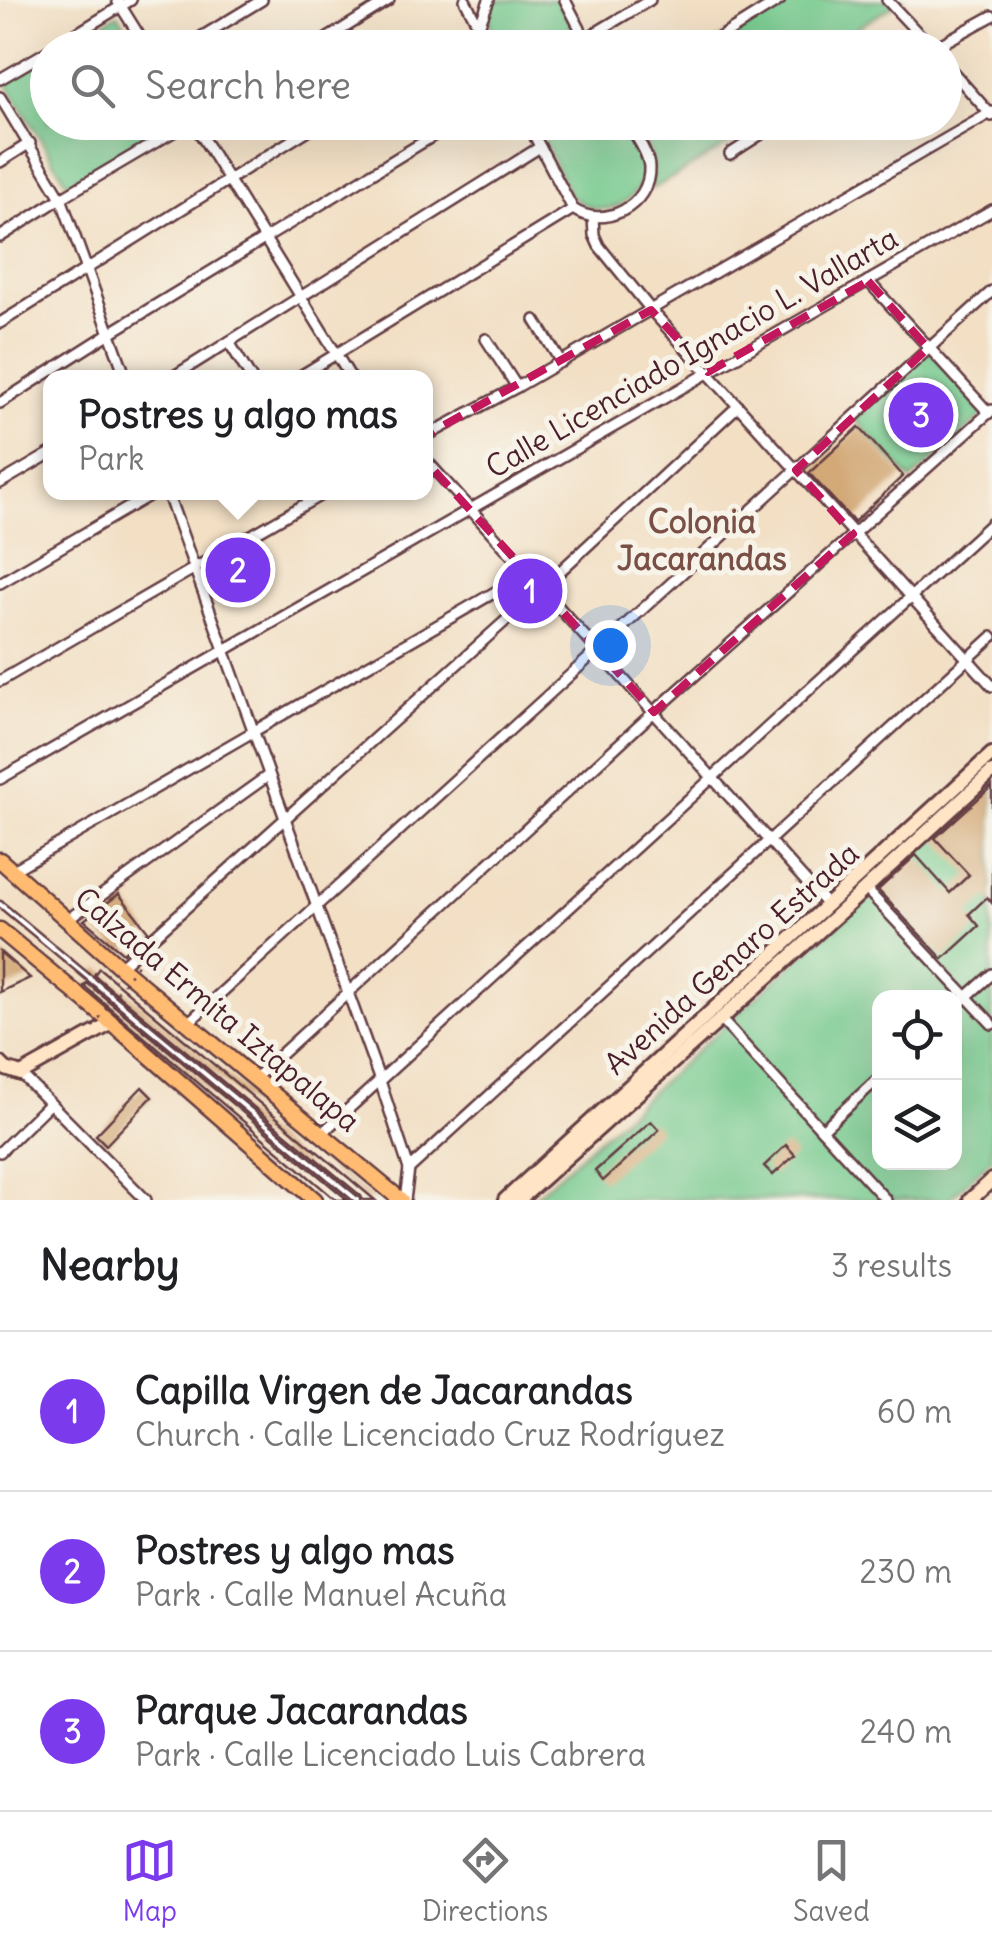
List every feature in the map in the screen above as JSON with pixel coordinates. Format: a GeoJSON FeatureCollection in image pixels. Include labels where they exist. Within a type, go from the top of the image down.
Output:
{"type":"FeatureCollection","features":[{"type":"Feature","properties":{"kind":"main road","name":"Calzada Ermita Iztapalapa"},"geometry":{"type":"LineString","coordinates":[[6,866],[120,967],[403,1200]]}},
{"type":"Feature","properties":{"kind":"main road"},"geometry":{"type":"LineString","coordinates":[[0,930],[314,1200]]}},
{"type":"Feature","properties":{"kind":"street"},"geometry":{"type":"LineString","coordinates":[[213,30],[262,0]]}},
{"type":"Feature","properties":{"kind":"street"},"geometry":{"type":"LineString","coordinates":[[340,30],[388,0]]}},
{"type":"Feature","properties":{"kind":"street"},"geometry":{"type":"LineString","coordinates":[[465,0],[481,30]]}},
{"type":"Feature","properties":{"kind":"street"},"geometry":{"type":"LineString","coordinates":[[473,30],[479,26],[489,0]]}},
{"type":"Feature","properties":{"kind":"street"},"geometry":{"type":"LineString","coordinates":[[565,0],[580,30]]}},
{"type":"Feature","properties":{"kind":"street"},"geometry":{"type":"LineString","coordinates":[[606,30],[650,0]]}},
{"type":"Feature","properties":{"kind":"street"},"geometry":{"type":"LineString","coordinates":[[731,30],[780,0]]}},
{"type":"Feature","properties":{"kind":"street"},"geometry":{"type":"LineString","coordinates":[[80,30],[123,2],[138,30]]}},
{"type":"Feature","properties":{"kind":"street"},"geometry":{"type":"LineString","coordinates":[[890,3],[915,30]]}},
{"type":"Feature","properties":{"kind":"street"},"geometry":{"type":"LineString","coordinates":[[962,32],[992,16]]}},
{"type":"Feature","properties":{"kind":"street"},"geometry":{"type":"LineString","coordinates":[[0,79],[30,61]]}},
{"type":"Feature","properties":{"kind":"street"},"geometry":{"type":"LineString","coordinates":[[962,82],[991,114],[962,131]]}},
{"type":"Feature","properties":{"kind":"street"},"geometry":{"type":"LineString","coordinates":[[0,97],[61,198],[123,370]]}},
{"type":"Feature","properties":{"kind":"street"},"geometry":{"type":"LineString","coordinates":[[0,238],[160,140]]}},
{"type":"Feature","properties":{"kind":"street"},"geometry":{"type":"LineString","coordinates":[[203,140],[347,370]]}},
{"type":"Feature","properties":{"kind":"street"},"geometry":{"type":"LineString","coordinates":[[0,322],[292,140]]}},
{"type":"Feature","properties":{"kind":"street"},"geometry":{"type":"LineString","coordinates":[[52,370],[426,140]]}},
{"type":"Feature","properties":{"kind":"street"},"geometry":{"type":"LineString","coordinates":[[536,140],[573,209],[593,218],[622,212],[634,204],[646,185],[648,160],[637,140]]}},
{"type":"Feature","properties":{"kind":"street"},"geometry":{"type":"LineString","coordinates":[[730,154],[752,140]]}},
{"type":"Feature","properties":{"kind":"street"},"geometry":{"type":"LineString","coordinates":[[433,432],[946,140]]}},
{"type":"Feature","properties":{"kind":"street"},"geometry":{"type":"LineString","coordinates":[[0,162],[30,143]]}},
{"type":"Feature","properties":{"kind":"street"},"geometry":{"type":"LineString","coordinates":[[184,370],[540,147]]}},
{"type":"Feature","properties":{"kind":"street"},"geometry":{"type":"LineString","coordinates":[[310,370],[573,209]]}},
{"type":"Feature","properties":{"kind":"street","name":"Calle Licenciado Ignacio L. Vallarta"},"geometry":{"type":"LineString","coordinates":[[0,779],[992,210]]}},
{"type":"Feature","properties":{"kind":"street"},"geometry":{"type":"LineString","coordinates":[[593,218],[594,235],[600,246],[652,310],[992,686]]}},
{"type":"Feature","properties":{"kind":"street"},"geometry":{"type":"LineString","coordinates":[[254,1078],[990,411],[868,281]]}},
{"type":"Feature","properties":{"kind":"street"},"geometry":{"type":"LineString","coordinates":[[189,1022],[992,291]]}},
{"type":"Feature","properties":{"kind":"street"},"geometry":{"type":"LineString","coordinates":[[535,320],[561,362]]}},
{"type":"Feature","properties":{"kind":"street"},"geometry":{"type":"LineString","coordinates":[[486,339],[517,387]]}},
{"type":"Feature","properties":{"kind":"street"},"geometry":{"type":"LineString","coordinates":[[229,342],[247,370]]}},
{"type":"Feature","properties":{"kind":"street"},"geometry":{"type":"LineString","coordinates":[[0,403],[43,376]]}},
{"type":"Feature","properties":{"kind":"street"},"geometry":{"type":"LineString","coordinates":[[120,967],[542,588],[738,406]]}},
{"type":"Feature","properties":{"kind":"street"},"geometry":{"type":"LineString","coordinates":[[0,483],[43,456]]}},
{"type":"Feature","properties":{"kind":"street"},"geometry":{"type":"LineString","coordinates":[[433,468],[832,910]]}},
{"type":"Feature","properties":{"kind":"street"},"geometry":{"type":"LineString","coordinates":[[0,583],[141,500]]}},
{"type":"Feature","properties":{"kind":"street"},"geometry":{"type":"LineString","coordinates":[[170,500],[380,1081],[409,1169],[403,1200]]}},
{"type":"Feature","properties":{"kind":"street"},"geometry":{"type":"LineString","coordinates":[[0,681],[312,500]]}},
{"type":"Feature","properties":{"kind":"street"},"geometry":{"type":"LineString","coordinates":[[321,1134],[992,523]]}},
{"type":"Feature","properties":{"kind":"street"},"geometry":{"type":"LineString","coordinates":[[6,866],[253,732],[528,573]]}},
{"type":"Feature","properties":{"kind":"street"},"geometry":{"type":"LineString","coordinates":[[409,1169],[992,637]]}},
{"type":"Feature","properties":{"kind":"street","name":"Avenida Genaro Estrada"},"geometry":{"type":"LineString","coordinates":[[519,1200],[832,910],[992,754]]}},
{"type":"Feature","properties":{"kind":"street","name":"Avenida Genaro Estrada"},"geometry":{"type":"LineString","coordinates":[[505,1200],[832,910],[866,888],[992,772]]}},
{"type":"Feature","properties":{"kind":"street"},"geometry":{"type":"LineString","coordinates":[[67,920],[268,776]]}},
{"type":"Feature","properties":{"kind":"street"},"geometry":{"type":"LineString","coordinates":[[866,888],[992,1024]]}},
{"type":"Feature","properties":{"kind":"street"},"geometry":{"type":"LineString","coordinates":[[962,1001],[992,974]]}},
{"type":"Feature","properties":{"kind":"street"},"geometry":{"type":"LineString","coordinates":[[21,1074],[112,1023]]}},
{"type":"Feature","properties":{"kind":"street"},"geometry":{"type":"LineString","coordinates":[[726,1025],[886,1200]]}},
{"type":"Feature","properties":{"kind":"street"},"geometry":{"type":"LineString","coordinates":[[0,1063],[21,1074],[146,1200]]}},
{"type":"Feature","properties":{"kind":"street"},"geometry":{"type":"LineString","coordinates":[[822,1130],[878,1080]]}},
{"type":"Feature","properties":{"kind":"street"},"geometry":{"type":"LineString","coordinates":[[0,1152],[50,1103]]}},
{"type":"Feature","properties":{"kind":"street"},"geometry":{"type":"LineString","coordinates":[[970,1200],[992,1180]]}},
{"type":"Feature","properties":{"kind":"lane"},"geometry":{"type":"LineString","coordinates":[[0,904],[357,1200]]}},
{"type":"Feature","properties":{"kind":"path"},"geometry":{"type":"LineString","coordinates":[[93,1028],[138,963]]}},
{"type":"Feature","properties":{"kind":"highlighted area"},"geometry":{"type":"Polygon","coordinates":[[[868,281],[928,348],[796,470],[853,534],[654,712],[410,444],[651,310],[708,372],[868,281]]]}},
{"type":"Feature","properties":{"kind":"green space"},"geometry":{"type":"Polygon","coordinates":[[[493,0],[558,0],[574,30],[491,30],[493,0]]]}},
{"type":"Feature","properties":{"kind":"green space"},"geometry":{"type":"Polygon","coordinates":[[[785,0],[903,0],[854,30],[736,30],[785,0]]]}},
{"type":"Feature","properties":{"kind":"green space"},"geometry":{"type":"Polygon","coordinates":[[[118,14],[128,30],[92,30],[118,14]]]}},
{"type":"Feature","properties":{"kind":"green space"},"geometry":{"type":"Polygon","coordinates":[[[30,68],[30,122],[6,83],[30,68]]]}},
{"type":"Feature","properties":{"kind":"green space"},"geometry":{"type":"Polygon","coordinates":[[[41,140],[140,140],[68,184],[41,140]]]}},
{"type":"Feature","properties":{"kind":"green space"},"geometry":{"type":"Polygon","coordinates":[[[543,140],[632,140],[642,160],[643,173],[638,188],[627,200],[606,209],[586,206],[570,195],[543,140]]]}},
{"type":"Feature","properties":{"kind":"green space"},"geometry":{"type":"Polygon","coordinates":[[[643,140],[736,140],[651,188],[653,169],[643,140]]]}},
{"type":"Feature","properties":{"kind":"green space"},"geometry":{"type":"Polygon","coordinates":[[[928,349],[987,412],[911,480],[854,418],[928,349]]]}},
{"type":"Feature","properties":{"kind":"green space"},"geometry":{"type":"Polygon","coordinates":[[[239,550],[257,581],[238,593],[221,559],[239,550]]]}},
{"type":"Feature","properties":{"kind":"green space"},"geometry":{"type":"Polygon","coordinates":[[[992,780],[992,1159],[948,1200],[531,1200],[992,780]]]}},
{"type":"Feature","properties":{"kind":"building"},"geometry":{"type":"Polygon","coordinates":[[[859,427],[903,476],[854,522],[809,473],[859,427]]]}},
{"type":"Feature","properties":{"kind":"building"},"geometry":{"type":"Polygon","coordinates":[[[992,786],[992,903],[987,897],[969,914],[979,926],[943,959],[878,890],[916,855],[950,893],[969,875],[935,838],[992,786]]]}},
{"type":"Feature","properties":{"kind":"building"},"geometry":{"type":"Polygon","coordinates":[[[119,894],[148,931],[123,953],[84,920],[119,894]]]}},
{"type":"Feature","properties":{"kind":"building"},"geometry":{"type":"Polygon","coordinates":[[[0,952],[30,978],[0,992],[0,952]]]}},
{"type":"Feature","properties":{"kind":"building"},"geometry":{"type":"Polygon","coordinates":[[[99,968],[375,1200],[363,1200],[94,975],[99,968]]]}},
{"type":"Feature","properties":{"kind":"building"},"geometry":{"type":"Polygon","coordinates":[[[87,983],[348,1200],[336,1200],[84,986],[87,983]]]}},
{"type":"Feature","properties":{"kind":"building"},"geometry":{"type":"Polygon","coordinates":[[[142,1087],[152,1097],[106,1145],[96,1135],[142,1087]]]}},
{"type":"Feature","properties":{"kind":"building"},"geometry":{"type":"Polygon","coordinates":[[[651,1121],[659,1130],[603,1181],[595,1171],[651,1121]]]}},
{"type":"Feature","properties":{"kind":"building"},"geometry":{"type":"Polygon","coordinates":[[[786,1145],[795,1155],[773,1175],[764,1166],[786,1145]]]}},
{"type":"Feature","properties":{"kind":"place","name":"Parque Jacarandas"},"geometry":{"type":"Point","coordinates":[921,415]}},
{"type":"Feature","properties":{"kind":"place","name":"Postres y algo mas"},"geometry":{"type":"Point","coordinates":[238,570]}},
{"type":"Feature","properties":{"kind":"place","name":"Capilla Virgen de Jacarandas"},"geometry":{"type":"Point","coordinates":[530,591]}},
{"type":"Feature","properties":{"kind":"district","name":"Colonia Jacarandas"},"geometry":{"type":"Point","coordinates":[702,540]}}]}
